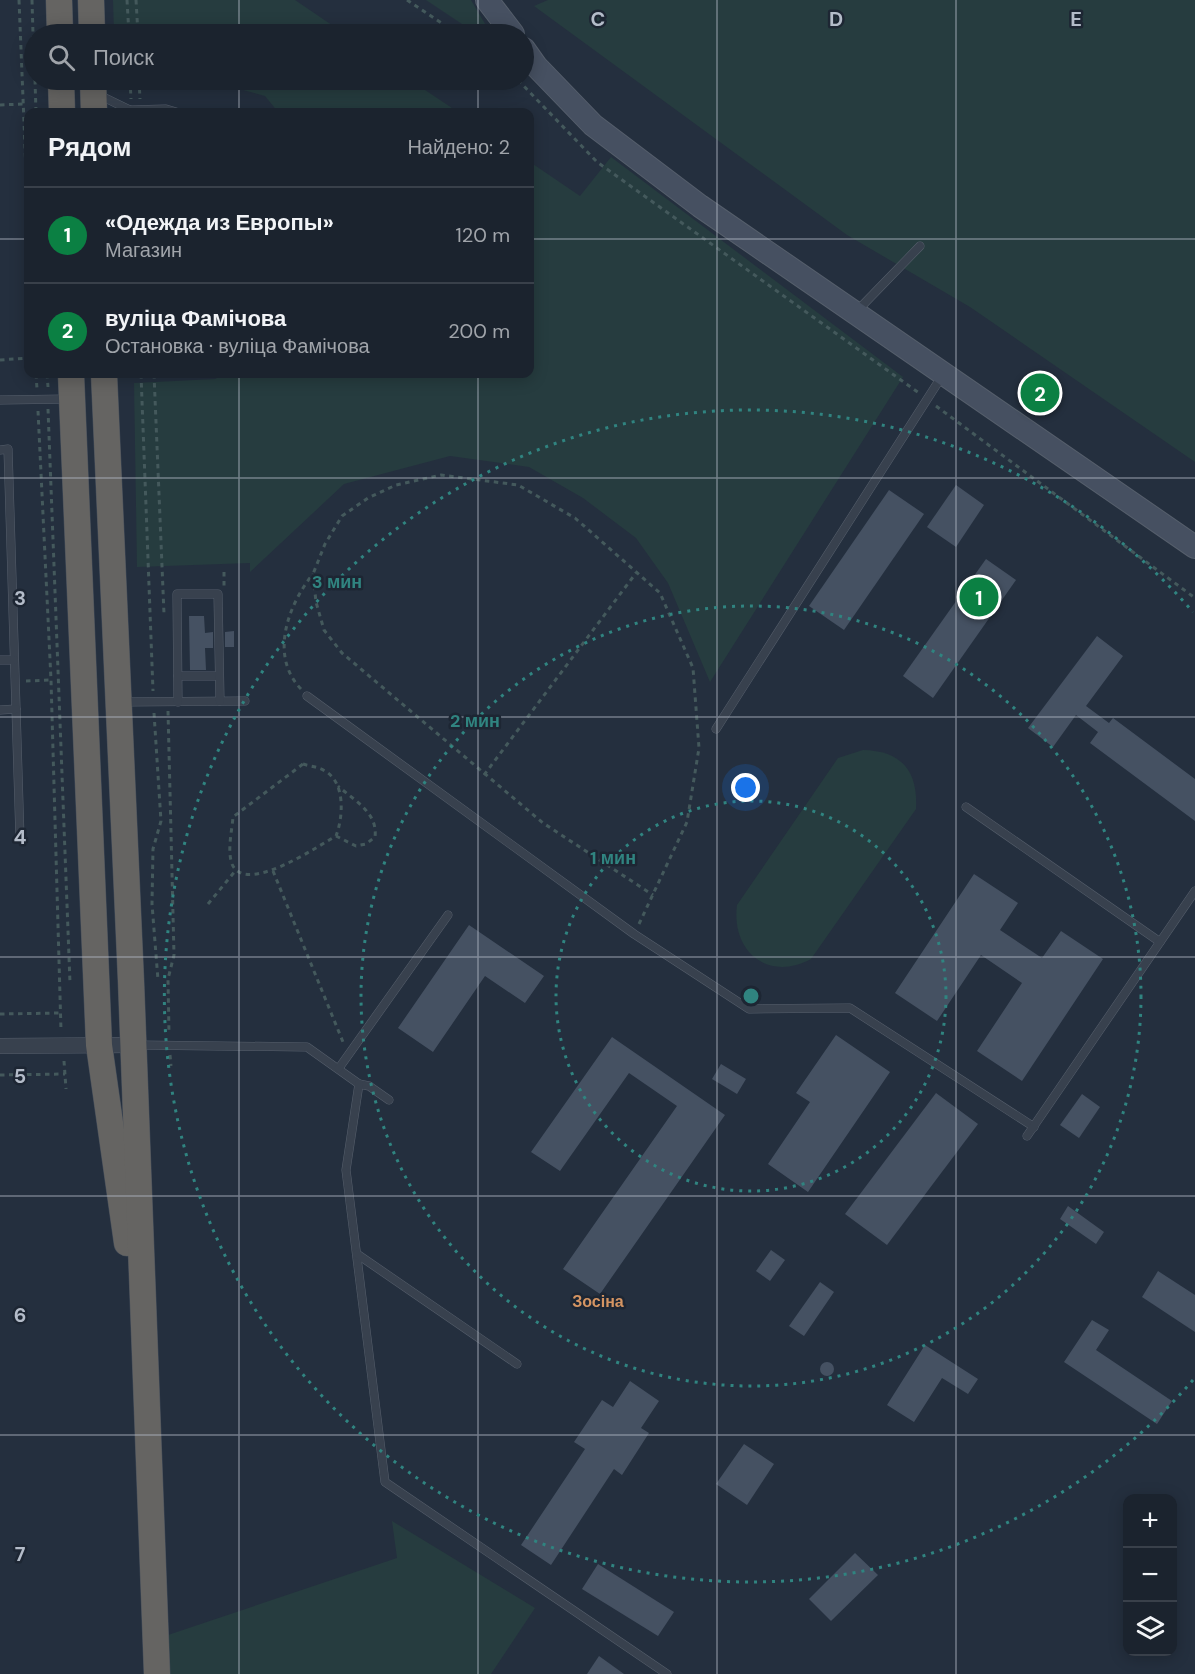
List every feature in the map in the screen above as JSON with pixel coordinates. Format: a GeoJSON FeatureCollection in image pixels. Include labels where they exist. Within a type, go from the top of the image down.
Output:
{"type":"FeatureCollection","features":[{"type":"Feature","properties":{"kind":"highway"},"geometry":{"type":"LineString","coordinates":[[59,0],[60,24]]}},
{"type":"Feature","properties":{"kind":"highway"},"geometry":{"type":"LineString","coordinates":[[91,0],[92,24]]}},
{"type":"Feature","properties":{"kind":"highway"},"geometry":{"type":"LineString","coordinates":[[62,90],[62,108]]}},
{"type":"Feature","properties":{"kind":"highway"},"geometry":{"type":"LineString","coordinates":[[69,378],[60,399],[99,1045],[129,1260],[142,1317]]}},
{"type":"Feature","properties":{"kind":"highway"},"geometry":{"type":"LineString","coordinates":[[104,378],[134,1045],[142,1317],[157,1674]]}},
{"type":"Feature","properties":{"kind":"main road"},"geometry":{"type":"LineString","coordinates":[[487,0],[505,24]]}},
{"type":"Feature","properties":{"kind":"main road"},"geometry":{"type":"LineString","coordinates":[[534,63],[594,125],[700,206],[1195,547]]}},
{"type":"Feature","properties":{"kind":"street"},"geometry":{"type":"LineString","coordinates":[[0,1046],[134,1045]]}},
{"type":"Feature","properties":{"kind":"lane"},"geometry":{"type":"LineString","coordinates":[[94,95],[128,108]]}},
{"type":"Feature","properties":{"kind":"lane"},"geometry":{"type":"LineString","coordinates":[[855,313],[920,246]]}},
{"type":"Feature","properties":{"kind":"lane"},"geometry":{"type":"LineString","coordinates":[[716,729],[943,374]]}},
{"type":"Feature","properties":{"kind":"lane"},"geometry":{"type":"LineString","coordinates":[[0,400],[60,399]]}},
{"type":"Feature","properties":{"kind":"lane"},"geometry":{"type":"LineString","coordinates":[[0,450],[8,449],[20,838]]}},
{"type":"Feature","properties":{"kind":"lane"},"geometry":{"type":"LineString","coordinates":[[178,702],[177,594],[219,594],[220,701]]}},
{"type":"Feature","properties":{"kind":"lane"},"geometry":{"type":"LineString","coordinates":[[0,660],[14,660]]}},
{"type":"Feature","properties":{"kind":"lane"},"geometry":{"type":"LineString","coordinates":[[178,676],[219,676]]}},
{"type":"Feature","properties":{"kind":"lane"},"geometry":{"type":"LineString","coordinates":[[307,696],[634,934],[749,1009],[850,1008],[1034,1127]]}},
{"type":"Feature","properties":{"kind":"lane"},"geometry":{"type":"LineString","coordinates":[[118,702],[245,701]]}},
{"type":"Feature","properties":{"kind":"lane"},"geometry":{"type":"LineString","coordinates":[[0,710],[16,709]]}},
{"type":"Feature","properties":{"kind":"lane"},"geometry":{"type":"LineString","coordinates":[[966,807],[1160,942]]}},
{"type":"Feature","properties":{"kind":"lane"},"geometry":{"type":"LineString","coordinates":[[1027,1136],[1195,891]]}},
{"type":"Feature","properties":{"kind":"lane"},"geometry":{"type":"LineString","coordinates":[[339,1068],[448,915]]}},
{"type":"Feature","properties":{"kind":"lane"},"geometry":{"type":"LineString","coordinates":[[134,1045],[308,1047],[359,1084],[369,1086],[389,1100]]}},
{"type":"Feature","properties":{"kind":"lane"},"geometry":{"type":"LineString","coordinates":[[359,1084],[346,1170],[386,1482],[667,1674]]}},
{"type":"Feature","properties":{"kind":"lane"},"geometry":{"type":"LineString","coordinates":[[357,1254],[516,1364]]}},
{"type":"Feature","properties":{"kind":"path"},"geometry":{"type":"LineString","coordinates":[[20,0],[24,127]]}},
{"type":"Feature","properties":{"kind":"path"},"geometry":{"type":"LineString","coordinates":[[32,0],[33,24]]}},
{"type":"Feature","properties":{"kind":"path"},"geometry":{"type":"LineString","coordinates":[[127,0],[128,24]]}},
{"type":"Feature","properties":{"kind":"path"},"geometry":{"type":"LineString","coordinates":[[136,0],[137,24]]}},
{"type":"Feature","properties":{"kind":"path"},"geometry":{"type":"LineString","coordinates":[[407,0],[443,24]]}},
{"type":"Feature","properties":{"kind":"path"},"geometry":{"type":"LineString","coordinates":[[35,90],[36,108]]}},
{"type":"Feature","properties":{"kind":"path"},"geometry":{"type":"LineString","coordinates":[[136,108],[138,90]]}},
{"type":"Feature","properties":{"kind":"path"},"geometry":{"type":"LineString","coordinates":[[528,90],[597,162],[928,400],[1195,598]]}},
{"type":"Feature","properties":{"kind":"path"},"geometry":{"type":"LineString","coordinates":[[0,105],[23,104]]}},
{"type":"Feature","properties":{"kind":"path"},"geometry":{"type":"LineString","coordinates":[[0,360],[24,358]]}},
{"type":"Feature","properties":{"kind":"path"},"geometry":{"type":"LineString","coordinates":[[36,378],[51,680],[60,1012],[66,1089]]}},
{"type":"Feature","properties":{"kind":"path"},"geometry":{"type":"LineString","coordinates":[[49,378],[60,399],[70,983]]}},
{"type":"Feature","properties":{"kind":"path"},"geometry":{"type":"LineString","coordinates":[[141,378],[161,821],[153,849],[152,904],[158,980]]}},
{"type":"Feature","properties":{"kind":"path"},"geometry":{"type":"LineString","coordinates":[[307,696],[294,682],[283,652],[290,608],[298,591],[313,574],[325,544],[342,516],[368,498],[396,485],[441,475],[518,485],[575,518],[660,593],[693,668],[699,748],[687,822],[634,934]]}},
{"type":"Feature","properties":{"kind":"path"},"geometry":{"type":"LineString","coordinates":[[484,775],[636,573]]}},
{"type":"Feature","properties":{"kind":"path"},"geometry":{"type":"LineString","coordinates":[[313,574],[316,602],[324,630],[342,653],[543,823],[653,895]]}},
{"type":"Feature","properties":{"kind":"path"},"geometry":{"type":"LineString","coordinates":[[336,836],[356,846],[366,844],[375,837],[376,826],[372,817],[337,785],[326,771],[303,764],[234,817],[230,843],[232,863],[236,870],[248,876],[273,871],[336,836],[342,821],[337,785]]}},
{"type":"Feature","properties":{"kind":"path"},"geometry":{"type":"LineString","coordinates":[[208,904],[236,870]]}},
{"type":"Feature","properties":{"kind":"path"},"geometry":{"type":"LineString","coordinates":[[273,871],[349,1054]]}},
{"type":"Feature","properties":{"kind":"path"},"geometry":{"type":"LineString","coordinates":[[168,979],[171,1066]]}},
{"type":"Feature","properties":{"kind":"path"},"geometry":{"type":"LineString","coordinates":[[0,1014],[60,1012]]}},
{"type":"Feature","properties":{"kind":"path"},"geometry":{"type":"LineString","coordinates":[[0,1075],[65,1074]]}},
{"type":"Feature","properties":{"kind":"green space"},"geometry":{"type":"Polygon","coordinates":[[[113,0],[295,0],[330,24],[114,24],[113,0]]]}},
{"type":"Feature","properties":{"kind":"green space"},"geometry":{"type":"Polygon","coordinates":[[[426,0],[471,0],[485,24],[462,24],[426,0]]]}},
{"type":"Feature","properties":{"kind":"green space"},"geometry":{"type":"Polygon","coordinates":[[[548,0],[1195,0],[1195,462],[970,307],[847,235],[534,6],[548,0]]]}},
{"type":"Feature","properties":{"kind":"green space"},"geometry":{"type":"Polygon","coordinates":[[[243,90],[425,90],[452,108],[275,108],[265,96],[243,90]]]}},
{"type":"Feature","properties":{"kind":"green space"},"geometry":{"type":"Polygon","coordinates":[[[611,157],[903,377],[710,682],[668,583],[636,538],[583,498],[529,467],[450,456],[344,484],[250,572],[250,563],[137,567],[134,383],[217,378],[534,378],[534,165],[580,196],[611,157]]]}},
{"type":"Feature","properties":{"kind":"green space"},"geometry":{"type":"Polygon","coordinates":[[[863,750],[888,754],[905,766],[914,784],[916,809],[811,959],[795,965],[780,967],[767,964],[746,949],[737,922],[737,905],[838,758],[863,750]]]}},
{"type":"Feature","properties":{"kind":"green space"},"geometry":{"type":"Polygon","coordinates":[[[392,1521],[535,1608],[491,1674],[170,1674],[168,1635],[397,1558],[392,1521]]]}},
{"type":"Feature","properties":{"kind":"building"},"geometry":{"type":"Polygon","coordinates":[[[956,485],[984,505],[956,547],[927,527],[956,485]]]}},
{"type":"Feature","properties":{"kind":"building"},"geometry":{"type":"Polygon","coordinates":[[[889,490],[924,514],[844,630],[809,606],[889,490]]]}},
{"type":"Feature","properties":{"kind":"building"},"geometry":{"type":"Polygon","coordinates":[[[986,559],[1016,580],[933,698],[903,676],[986,559]]]}},
{"type":"Feature","properties":{"kind":"building"},"geometry":{"type":"Polygon","coordinates":[[[189,616],[204,616],[205,633],[213,632],[213,648],[205,648],[206,670],[190,670],[189,616]]]}},
{"type":"Feature","properties":{"kind":"building"},"geometry":{"type":"Polygon","coordinates":[[[234,631],[234,647],[225,647],[225,632],[234,631]]]}},
{"type":"Feature","properties":{"kind":"building"},"geometry":{"type":"Polygon","coordinates":[[[1097,636],[1123,656],[1086,706],[1109,723],[1113,718],[1195,779],[1195,821],[1090,743],[1098,732],[1076,715],[1053,747],[1028,728],[1097,636]]]}},
{"type":"Feature","properties":{"kind":"building"},"geometry":{"type":"Polygon","coordinates":[[[974,874],[1018,903],[1000,930],[1042,958],[1061,931],[1103,959],[1022,1081],[977,1051],[1022,983],[981,955],[937,1021],[895,993],[974,874]]]}},
{"type":"Feature","properties":{"kind":"building"},"geometry":{"type":"Polygon","coordinates":[[[469,925],[544,976],[525,1003],[485,976],[433,1052],[398,1028],[469,925]]]}},
{"type":"Feature","properties":{"kind":"building"},"geometry":{"type":"Polygon","coordinates":[[[836,1035],[890,1072],[808,1192],[768,1164],[810,1102],[796,1093],[836,1035]]]}},
{"type":"Feature","properties":{"kind":"building"},"geometry":{"type":"Polygon","coordinates":[[[612,1037],[725,1115],[600,1294],[563,1269],[677,1106],[629,1073],[560,1171],[531,1152],[612,1037]]]}},
{"type":"Feature","properties":{"kind":"building"},"geometry":{"type":"Polygon","coordinates":[[[721,1064],[746,1079],[737,1094],[712,1079],[721,1064]]]}},
{"type":"Feature","properties":{"kind":"building"},"geometry":{"type":"Polygon","coordinates":[[[936,1093],[978,1124],[887,1245],[845,1214],[936,1093]]]}},
{"type":"Feature","properties":{"kind":"building"},"geometry":{"type":"Polygon","coordinates":[[[1082,1094],[1100,1107],[1079,1138],[1060,1125],[1082,1094]]]}},
{"type":"Feature","properties":{"kind":"building"},"geometry":{"type":"Polygon","coordinates":[[[1068,1206],[1104,1232],[1096,1244],[1060,1219],[1068,1206]]]}},
{"type":"Feature","properties":{"kind":"building"},"geometry":{"type":"Polygon","coordinates":[[[771,1250],[785,1260],[770,1281],[756,1271],[771,1250]]]}},
{"type":"Feature","properties":{"kind":"building"},"geometry":{"type":"Polygon","coordinates":[[[1158,1271],[1195,1295],[1195,1332],[1142,1297],[1158,1271]]]}},
{"type":"Feature","properties":{"kind":"building"},"geometry":{"type":"Polygon","coordinates":[[[820,1282],[834,1292],[804,1336],[789,1326],[820,1282]]]}},
{"type":"Feature","properties":{"kind":"building"},"geometry":{"type":"Polygon","coordinates":[[[1092,1320],[1109,1330],[1096,1350],[1172,1401],[1157,1424],[1064,1362],[1092,1320]]]}},
{"type":"Feature","properties":{"kind":"building"},"geometry":{"type":"Polygon","coordinates":[[[925,1345],[978,1379],[968,1394],[942,1378],[914,1422],[887,1405],[925,1345]]]}},
{"type":"Feature","properties":{"kind":"building"},"geometry":{"type":"Polygon","coordinates":[[[827,1362],[832,1364],[834,1369],[832,1374],[827,1376],[822,1374],[820,1369],[822,1364],[827,1362]]]}},
{"type":"Feature","properties":{"kind":"building"},"geometry":{"type":"Polygon","coordinates":[[[630,1381],[659,1401],[641,1428],[649,1433],[622,1475],[614,1469],[551,1565],[521,1545],[585,1449],[574,1442],[602,1400],[613,1407],[630,1381]]]}},
{"type":"Feature","properties":{"kind":"building"},"geometry":{"type":"Polygon","coordinates":[[[744,1444],[774,1464],[747,1505],[716,1484],[744,1444]]]}},
{"type":"Feature","properties":{"kind":"building"},"geometry":{"type":"Polygon","coordinates":[[[855,1553],[878,1575],[831,1621],[809,1599],[855,1553]]]}},
{"type":"Feature","properties":{"kind":"building"},"geometry":{"type":"Polygon","coordinates":[[[598,1564],[674,1612],[658,1636],[582,1589],[598,1564]]]}},
{"type":"Feature","properties":{"kind":"building"},"geometry":{"type":"Polygon","coordinates":[[[599,1656],[624,1674],[587,1674],[599,1656]]]}},
{"type":"Feature","properties":{"kind":"place","name":"вуліца Фамічова"},"geometry":{"type":"Point","coordinates":[1040,393]}},
{"type":"Feature","properties":{"kind":"place","name":"«Одежда из Европы»"},"geometry":{"type":"Point","coordinates":[979,597]}},
{"type":"Feature","properties":{"kind":"district","name":"Зосіна"},"geometry":{"type":"Point","coordinates":[598,1301]}}]}
